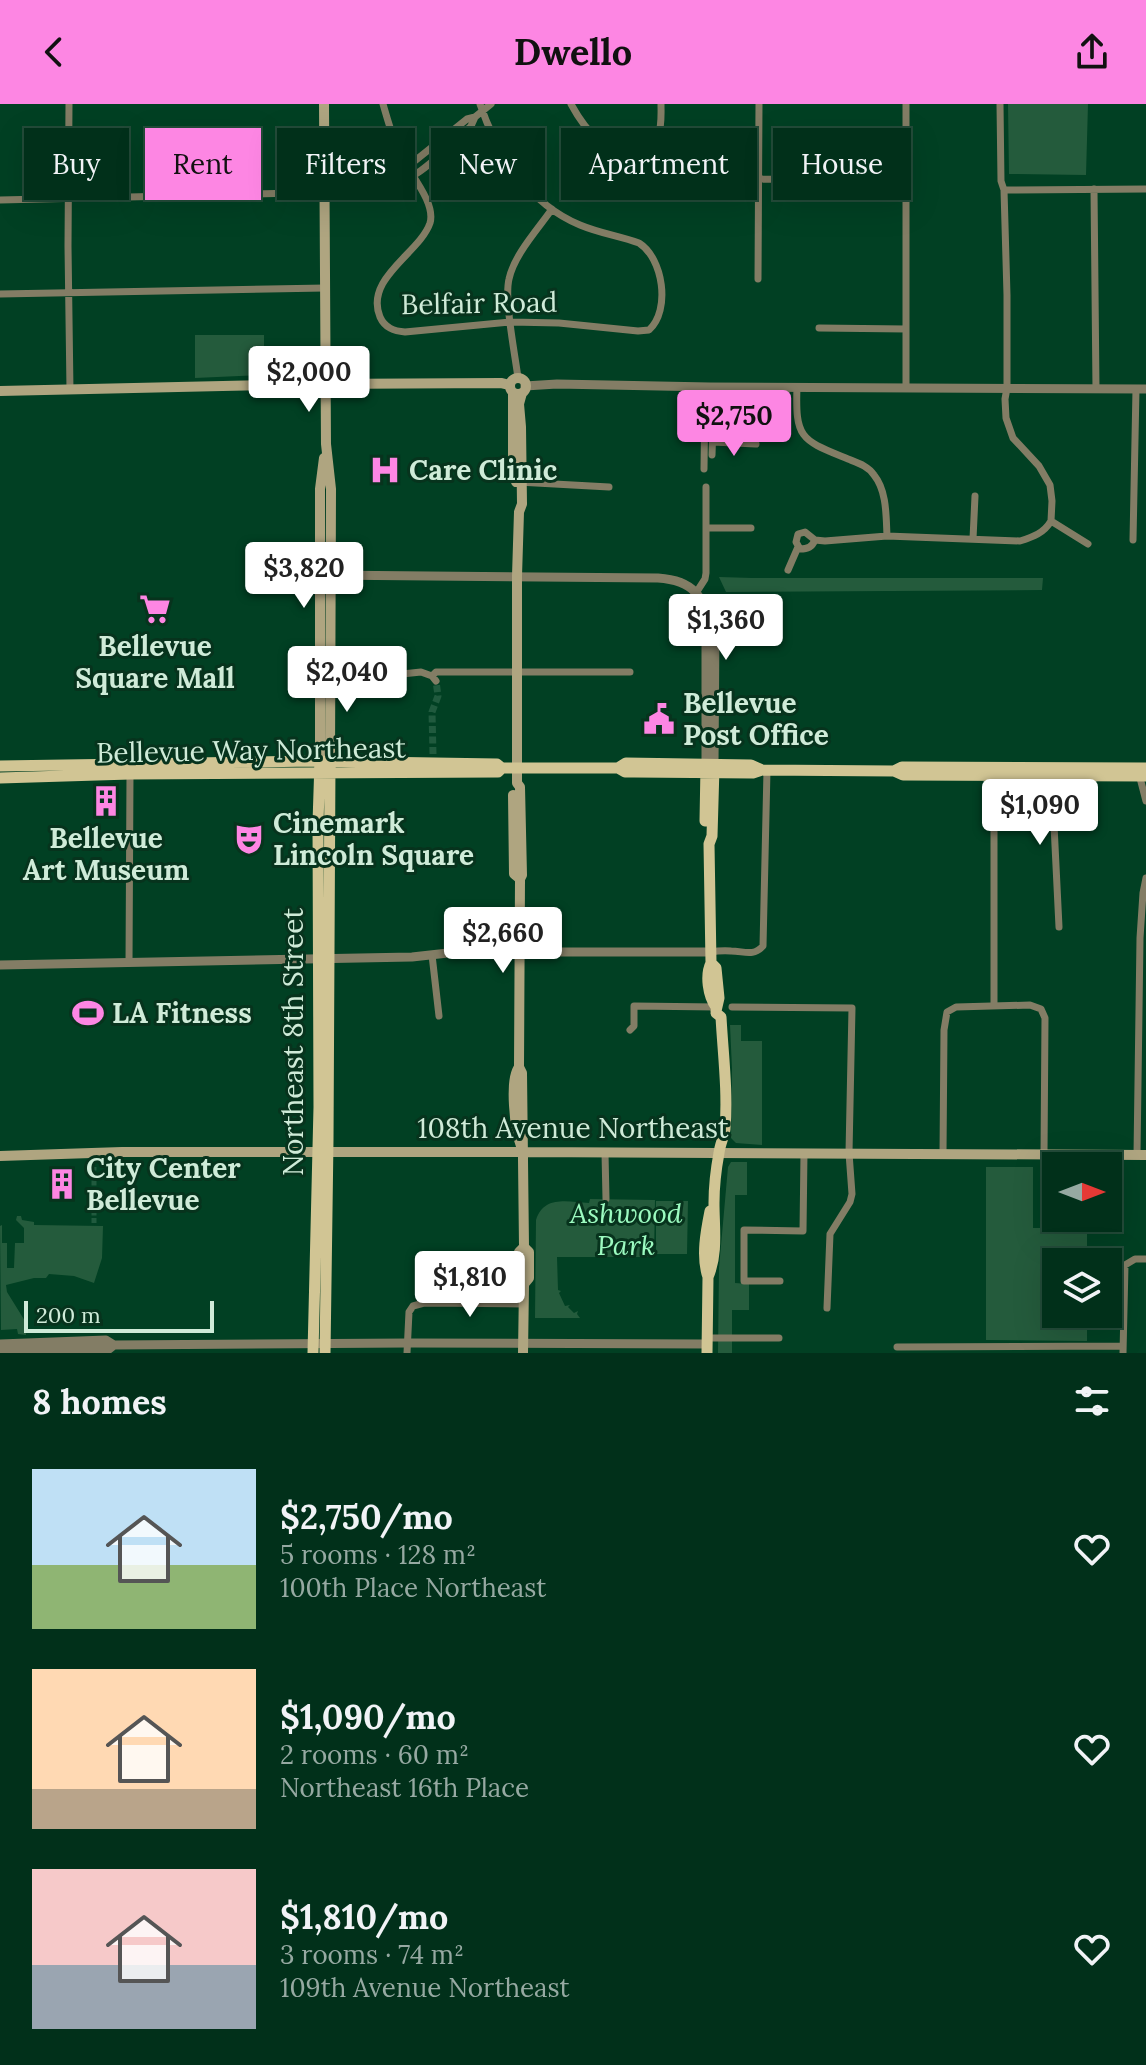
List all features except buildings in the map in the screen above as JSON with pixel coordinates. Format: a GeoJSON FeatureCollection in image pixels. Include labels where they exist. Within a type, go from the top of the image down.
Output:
{"type":"FeatureCollection","features":[{"type":"Feature","properties":{"kind":"main road","name":"Northeast 8th Street"},"geometry":{"type":"LineString","coordinates":[[324,104],[324,128]]}},
{"type":"Feature","properties":{"kind":"main road","name":"Northeast 8th Street"},"geometry":{"type":"LineString","coordinates":[[319,1348],[322,1152],[319,1107],[324,959],[318,823],[325,767],[330,671],[320,501],[326,444],[325,200]]}},
{"type":"Feature","properties":{"kind":"main road"},"geometry":{"type":"LineString","coordinates":[[0,391],[326,384],[501,383],[518,387],[522,504],[519,512],[517,576],[517,783],[520,787],[522,875],[519,1067],[522,1073],[524,1247],[529,1252],[529,1278],[524,1285],[523,1348]]}},
{"type":"Feature","properties":{"kind":"main road","name":"Northeast 8th Street"},"geometry":{"type":"LineString","coordinates":[[325,767],[325,575],[331,489],[326,444]]}},
{"type":"Feature","properties":{"kind":"main road"},"geometry":{"type":"LineString","coordinates":[[320,501],[326,506],[326,543],[329,548]]}},
{"type":"Feature","properties":{"kind":"main road","name":"Bellevue Way Northeast"},"geometry":{"type":"LineString","coordinates":[[0,778],[185,774],[433,758],[497,764],[502,768],[618,768],[625,772],[710,768],[753,773],[764,770],[894,771],[903,775],[1060,771]]}},
{"type":"Feature","properties":{"kind":"main road"},"geometry":{"type":"LineString","coordinates":[[185,774],[186,769],[217,763]]}},
{"type":"Feature","properties":{"kind":"main road","name":"Bellevue Way Northeast"},"geometry":{"type":"LineString","coordinates":[[0,766],[217,763],[498,772],[502,768]]}},
{"type":"Feature","properties":{"kind":"main road","name":"Bellevue Way Northeast"},"geometry":{"type":"LineString","coordinates":[[894,771],[902,767],[1142,772]]}},
{"type":"Feature","properties":{"kind":"main road"},"geometry":{"type":"LineString","coordinates":[[707,1345],[707,1225],[714,1203],[721,1138],[725,1135],[721,1017],[716,1010],[719,998],[716,968],[710,957],[710,768]]}},
{"type":"Feature","properties":{"kind":"main road"},"geometry":{"type":"LineString","coordinates":[[513,795],[514,874],[520,879]]}},
{"type":"Feature","properties":{"kind":"main road","name":"108th Avenue Northeast"},"geometry":{"type":"LineString","coordinates":[[0,1156],[122,1152],[1042,1154]]}},
{"type":"Feature","properties":{"kind":"main road","name":"108th Avenue Northeast"},"geometry":{"type":"LineString","coordinates":[[1122,1157],[1142,1155]]}},
{"type":"Feature","properties":{"kind":"street"},"geometry":{"type":"LineString","coordinates":[[69,104],[69,128]]}},
{"type":"Feature","properties":{"kind":"street"},"geometry":{"type":"LineString","coordinates":[[383,104],[391,128]]}},
{"type":"Feature","properties":{"kind":"street"},"geometry":{"type":"LineString","coordinates":[[415,175],[471,126],[481,107],[491,104]]}},
{"type":"Feature","properties":{"kind":"street"},"geometry":{"type":"LineString","coordinates":[[571,104],[583,124],[599,140],[628,153],[652,146],[660,132],[661,104]]}},
{"type":"Feature","properties":{"kind":"street"},"geometry":{"type":"LineString","coordinates":[[758,279],[759,104]]}},
{"type":"Feature","properties":{"kind":"street"},"geometry":{"type":"LineString","coordinates":[[906,104],[906,128]]}},
{"type":"Feature","properties":{"kind":"street"},"geometry":{"type":"LineString","coordinates":[[788,570],[801,532],[815,540],[825,541],[887,536],[1020,541],[1039,534],[1051,521],[1050,485],[1039,466],[1013,438],[1005,408],[1007,295],[1000,104]]}},
{"type":"Feature","properties":{"kind":"street"},"geometry":{"type":"LineString","coordinates":[[481,107],[505,159],[517,176],[552,209],[514,264],[509,277],[518,387],[557,384],[1141,389],[1133,540]]}},
{"type":"Feature","properties":{"kind":"street"},"geometry":{"type":"LineString","coordinates":[[415,161],[467,119],[475,117]]}},
{"type":"Feature","properties":{"kind":"street"},"geometry":{"type":"LineString","coordinates":[[759,179],[773,179]]}},
{"type":"Feature","properties":{"kind":"street","name":"Belfair Road"},"geometry":{"type":"LineString","coordinates":[[415,180],[428,203],[430,223],[383,286],[378,305],[382,321],[392,330],[405,332],[511,322],[649,330],[658,320],[661,291],[654,257],[646,247],[577,224],[552,209]]}},
{"type":"Feature","properties":{"kind":"street"},"geometry":{"type":"LineString","coordinates":[[1094,189],[1096,389]]}},
{"type":"Feature","properties":{"kind":"street"},"geometry":{"type":"LineString","coordinates":[[1004,190],[1146,189]]}},
{"type":"Feature","properties":{"kind":"street"},"geometry":{"type":"LineString","coordinates":[[129,197],[277,194]]}},
{"type":"Feature","properties":{"kind":"street"},"geometry":{"type":"LineString","coordinates":[[0,200],[24,199]]}},
{"type":"Feature","properties":{"kind":"street"},"geometry":{"type":"LineString","coordinates":[[68,200],[70,390]]}},
{"type":"Feature","properties":{"kind":"street"},"geometry":{"type":"LineString","coordinates":[[906,200],[906,387]]}},
{"type":"Feature","properties":{"kind":"street"},"geometry":{"type":"LineString","coordinates":[[0,294],[325,288]]}},
{"type":"Feature","properties":{"kind":"street"},"geometry":{"type":"LineString","coordinates":[[819,328],[906,329]]}},
{"type":"Feature","properties":{"kind":"street"},"geometry":{"type":"LineString","coordinates":[[710,387],[714,395],[712,455]]}},
{"type":"Feature","properties":{"kind":"street"},"geometry":{"type":"LineString","coordinates":[[704,469],[705,395],[710,387]]}},
{"type":"Feature","properties":{"kind":"street"},"geometry":{"type":"LineString","coordinates":[[797,387],[797,423],[805,438],[861,464],[875,476],[883,496],[887,536]]}},
{"type":"Feature","properties":{"kind":"street"},"geometry":{"type":"LineString","coordinates":[[713,442],[756,444]]}},
{"type":"Feature","properties":{"kind":"street"},"geometry":{"type":"LineString","coordinates":[[519,482],[609,487]]}},
{"type":"Feature","properties":{"kind":"street"},"geometry":{"type":"LineString","coordinates":[[696,593],[706,573],[706,487]]}},
{"type":"Feature","properties":{"kind":"street"},"geometry":{"type":"LineString","coordinates":[[973,539],[975,496]]}},
{"type":"Feature","properties":{"kind":"street"},"geometry":{"type":"LineString","coordinates":[[1051,521],[1088,544]]}},
{"type":"Feature","properties":{"kind":"street"},"geometry":{"type":"LineString","coordinates":[[706,528],[751,528]]}},
{"type":"Feature","properties":{"kind":"street"},"geometry":{"type":"LineString","coordinates":[[798,547],[807,549],[815,540]]}},
{"type":"Feature","properties":{"kind":"street"},"geometry":{"type":"LineString","coordinates":[[325,575],[671,579],[683,583],[696,593],[703,604],[710,768]]}},
{"type":"Feature","properties":{"kind":"street"},"geometry":{"type":"LineString","coordinates":[[703,604],[709,606],[715,627],[710,768]]}},
{"type":"Feature","properties":{"kind":"street"},"geometry":{"type":"LineString","coordinates":[[705,653],[710,658],[711,681],[715,689]]}},
{"type":"Feature","properties":{"kind":"street"},"geometry":{"type":"LineString","coordinates":[[330,671],[369,666],[402,674],[421,672],[434,678],[436,672],[630,672]]}},
{"type":"Feature","properties":{"kind":"street"},"geometry":{"type":"LineString","coordinates":[[0,965],[324,959],[457,952],[710,957],[728,951],[757,952],[763,946],[764,770]]}},
{"type":"Feature","properties":{"kind":"street"},"geometry":{"type":"LineString","coordinates":[[1059,927],[1054,825],[1060,771]]}},
{"type":"Feature","properties":{"kind":"street"},"geometry":{"type":"LineString","coordinates":[[1142,772],[1146,801]]}},
{"type":"Feature","properties":{"kind":"street"},"geometry":{"type":"LineString","coordinates":[[129,963],[130,774]]}},
{"type":"Feature","properties":{"kind":"street"},"geometry":{"type":"LineString","coordinates":[[994,774],[994,1005]]}},
{"type":"Feature","properties":{"kind":"street"},"geometry":{"type":"LineString","coordinates":[[513,795],[513,786],[517,783]]}},
{"type":"Feature","properties":{"kind":"street"},"geometry":{"type":"LineString","coordinates":[[1142,1155],[1141,915],[1146,878]]}},
{"type":"Feature","properties":{"kind":"street"},"geometry":{"type":"LineString","coordinates":[[432,955],[439,1016]]}},
{"type":"Feature","properties":{"kind":"street"},"geometry":{"type":"LineString","coordinates":[[943,1154],[944,1030],[947,1012],[952,1007],[994,1005],[1030,1005],[1041,1009],[1045,1018],[1044,1152]]}},
{"type":"Feature","properties":{"kind":"street"},"geometry":{"type":"LineString","coordinates":[[630,1030],[634,1026],[634,1006],[716,1010]]}},
{"type":"Feature","properties":{"kind":"street"},"geometry":{"type":"LineString","coordinates":[[732,1007],[852,1008],[849,1153],[852,1194],[830,1234],[827,1308]]}},
{"type":"Feature","properties":{"kind":"street"},"geometry":{"type":"LineString","coordinates":[[605,1153],[606,1199]]}},
{"type":"Feature","properties":{"kind":"street"},"geometry":{"type":"LineString","coordinates":[[780,1281],[744,1281],[744,1230],[803,1231],[804,1153]]}},
{"type":"Feature","properties":{"kind":"street"},"geometry":{"type":"LineString","coordinates":[[897,1347],[942,1350],[1123,1349],[1125,1265],[1135,1259],[1146,1259]]}},
{"type":"Feature","properties":{"kind":"street"},"geometry":{"type":"LineString","coordinates":[[408,1348],[409,1312],[413,1306],[424,1303],[524,1304]]}},
{"type":"Feature","properties":{"kind":"street"},"geometry":{"type":"LineString","coordinates":[[0,1352],[119,1347],[605,1348],[707,1345],[779,1338]]}},
{"type":"Feature","properties":{"kind":"street"},"geometry":{"type":"LineString","coordinates":[[0,1344],[106,1340],[119,1347]]}},
{"type":"Feature","properties":{"kind":"street"},"geometry":{"type":"LineString","coordinates":[[12,1352],[29,1343]]}},
{"type":"Feature","properties":{"kind":"green space"},"geometry":{"type":"Polygon","coordinates":[[[1008,104],[1088,104],[1086,175],[1009,174],[1008,104]]]}},
{"type":"Feature","properties":{"kind":"green space"},"geometry":{"type":"Polygon","coordinates":[[[195,335],[264,335],[264,375],[195,378],[195,335]]]}},
{"type":"Feature","properties":{"kind":"green space"},"geometry":{"type":"Polygon","coordinates":[[[719,577],[1043,578],[1042,590],[726,592],[719,577]]]}},
{"type":"Feature","properties":{"kind":"green space"},"geometry":{"type":"Polygon","coordinates":[[[730,1025],[741,1025],[741,1041],[762,1041],[762,1145],[736,1143],[731,1138],[730,1025]]]}},
{"type":"Feature","properties":{"kind":"green space"},"geometry":{"type":"Polygon","coordinates":[[[731,1162],[747,1162],[747,1195],[735,1195],[735,1283],[749,1284],[749,1310],[732,1310],[732,1353],[718,1353],[719,1268],[728,1167],[731,1162]]]}},
{"type":"Feature","properties":{"kind":"green space"},"geometry":{"type":"Polygon","coordinates":[[[986,1167],[1033,1167],[1033,1228],[1042,1228],[1042,1232],[1087,1232],[1087,1248],[1042,1248],[1042,1328],[1087,1328],[1087,1341],[986,1340],[986,1167]]]}},
{"type":"Feature","properties":{"kind":"green space","name":"Ashwood Park"},"geometry":{"type":"Polygon","coordinates":[[[590,1199],[655,1200],[654,1257],[557,1257],[559,1293],[565,1306],[570,1305],[568,1307],[574,1313],[578,1311],[580,1318],[535,1318],[536,1220],[551,1203],[589,1203],[590,1199]]]}},
{"type":"Feature","properties":{"kind":"green space","name":"Ashwood Park"},"geometry":{"type":"Polygon","coordinates":[[[656,1201],[688,1201],[687,1254],[656,1254],[656,1201]]]}},
{"type":"Feature","properties":{"kind":"green space"},"geometry":{"type":"Polygon","coordinates":[[[17,1216],[34,1222],[34,1225],[103,1226],[102,1258],[94,1283],[74,1276],[49,1274],[46,1278],[6,1285],[25,1321],[26,1335],[18,1334],[17,1329],[1,1330],[0,1226],[2,1243],[7,1243],[7,1268],[14,1268],[15,1243],[24,1243],[24,1228],[16,1220],[17,1216]]]}},
{"type":"Feature","properties":{"kind":"tunnel"},"geometry":{"type":"LineString","coordinates":[[433,754],[432,712],[438,696],[436,681]]}},
{"type":"Feature","properties":{"kind":"tunnel"},"geometry":{"type":"LineString","coordinates":[[94,1167],[94,1223]]}},
{"type":"Feature","properties":{"kind":"place","name":"Care Clinic"},"geometry":{"type":"Point","coordinates":[385,470]}},
{"type":"Feature","properties":{"kind":"place","name":"Bellevue Square Mall"},"geometry":{"type":"Point","coordinates":[155,609]}},
{"type":"Feature","properties":{"kind":"place","name":"Bellevue Post Office"},"geometry":{"type":"Point","coordinates":[659,719]}},
{"type":"Feature","properties":{"kind":"place","name":"Bellevue Art Museum"},"geometry":{"type":"Point","coordinates":[106,801]}},
{"type":"Feature","properties":{"kind":"place","name":"Cinemark Lincoln Square"},"geometry":{"type":"Point","coordinates":[249,839]}},
{"type":"Feature","properties":{"kind":"place","name":"LA Fitness"},"geometry":{"type":"Point","coordinates":[88,1013]}},
{"type":"Feature","properties":{"kind":"place","name":"City Center Bellevue"},"geometry":{"type":"Point","coordinates":[62,1184]}}]}
